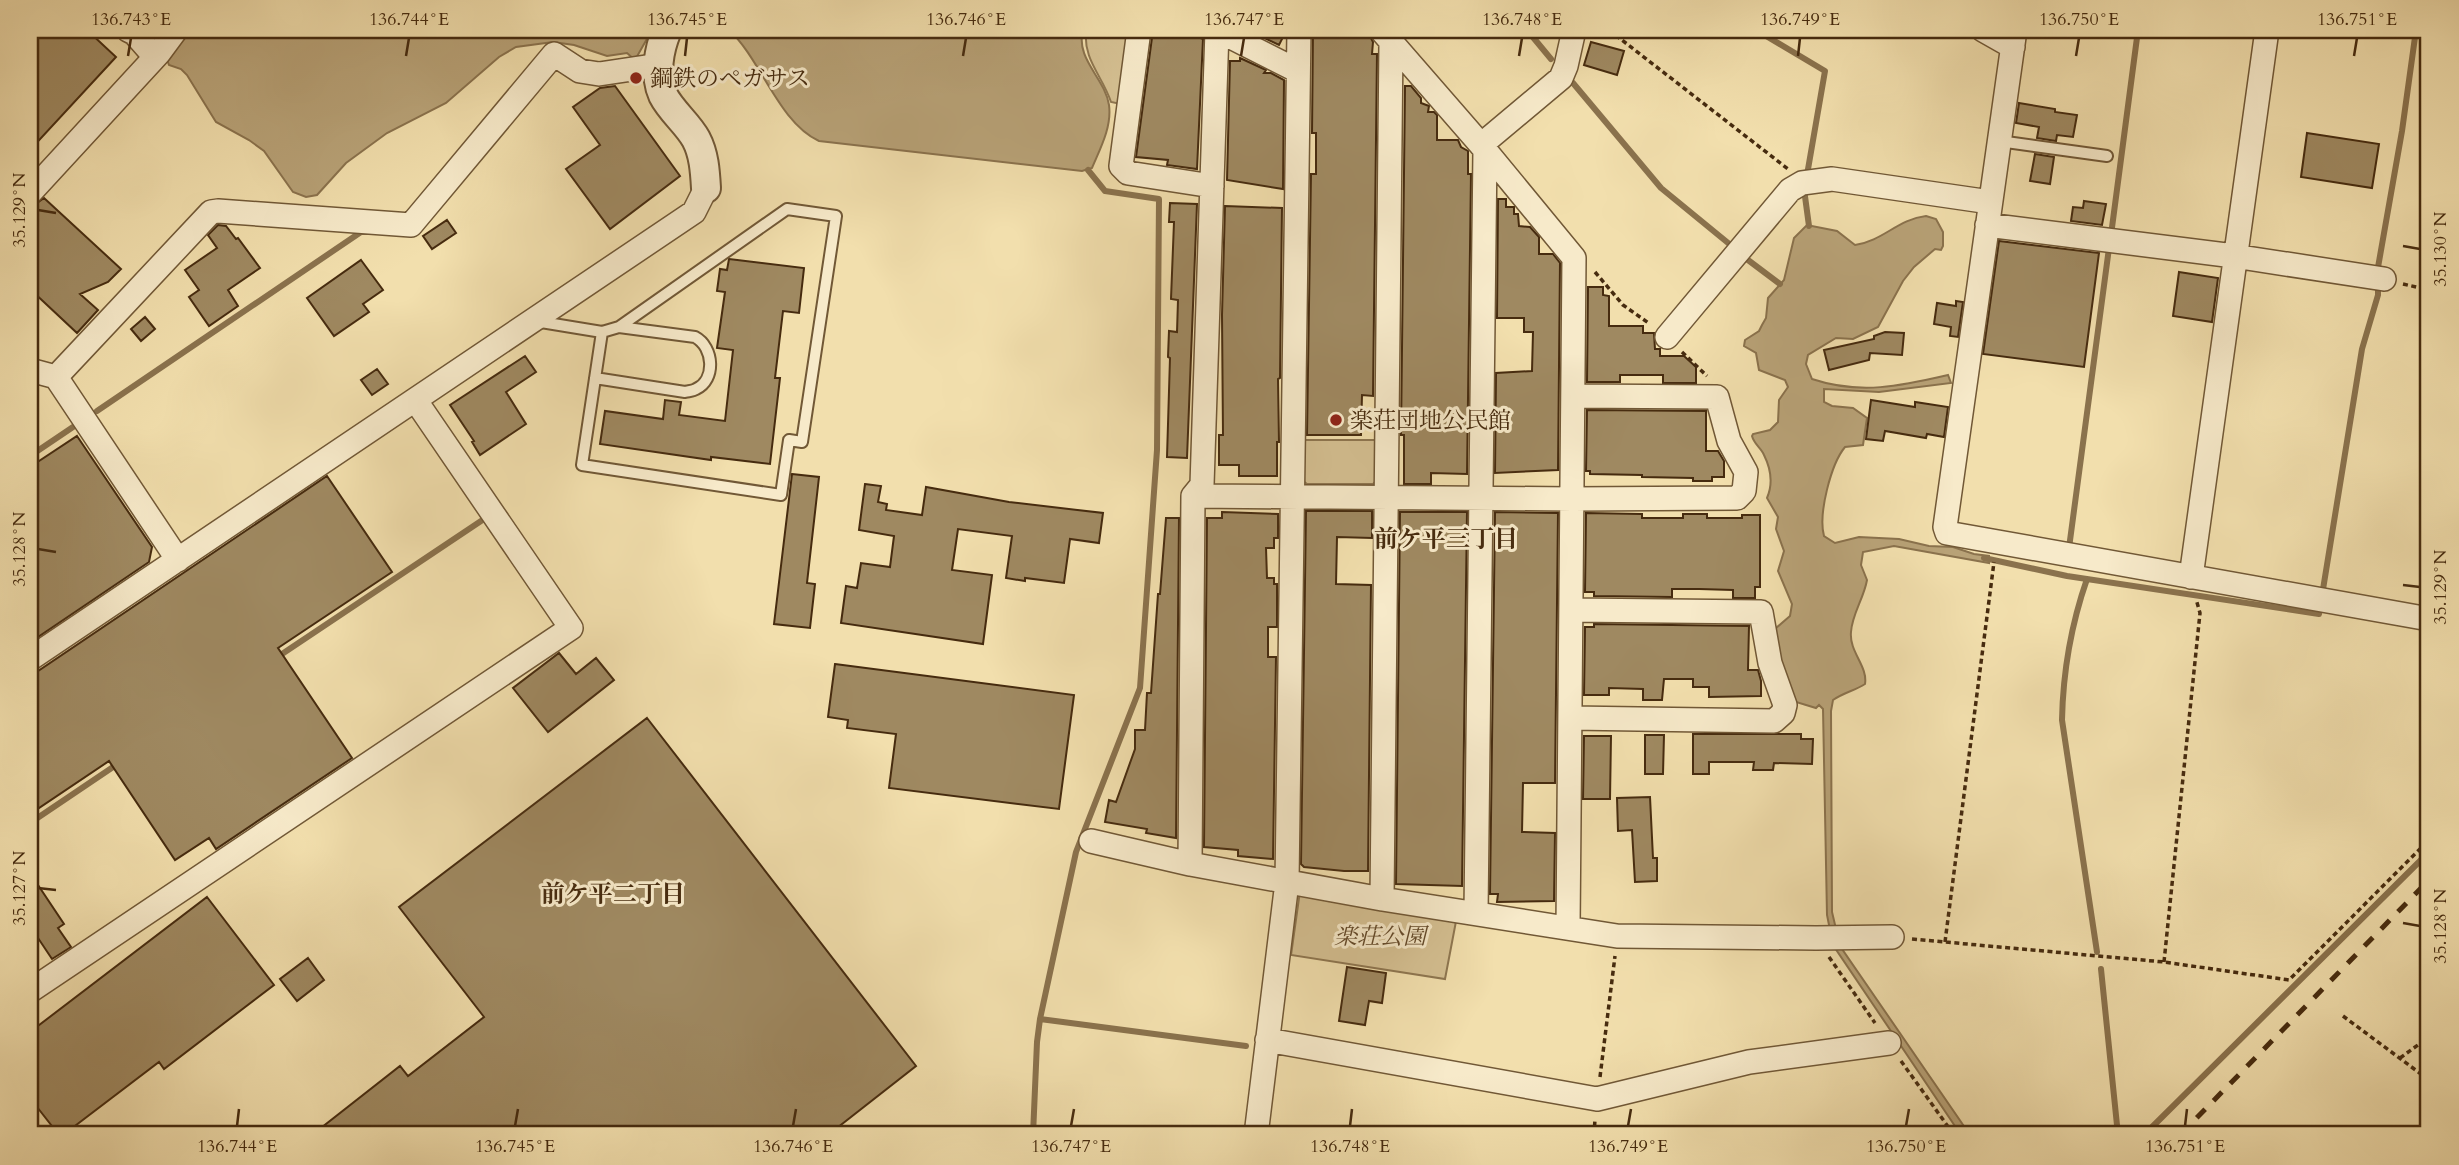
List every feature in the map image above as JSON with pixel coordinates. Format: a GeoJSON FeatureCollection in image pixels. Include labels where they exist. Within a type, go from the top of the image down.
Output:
{"type":"FeatureCollection","features":[{"type":"Feature","properties":{"kind":"street"},"geometry":{"type":"LineString","coordinates":[[128,30],[157,55]]}},
{"type":"Feature","properties":{"kind":"street"},"geometry":{"type":"LineString","coordinates":[[30,659],[694,212],[706,188],[705,164],[696,140],[663,94],[659,65],[661,46],[667,30]]}},
{"type":"Feature","properties":{"kind":"street"},"geometry":{"type":"LineString","coordinates":[[1139,30],[1121,166],[1128,173],[1212,186]]}},
{"type":"Feature","properties":{"kind":"street"},"geometry":{"type":"LineString","coordinates":[[1190,864],[1193,496],[1202,485],[1216,30],[1298,71]]}},
{"type":"Feature","properties":{"kind":"street"},"geometry":{"type":"LineString","coordinates":[[1256,1135],[1287,882],[1299,30]]}},
{"type":"Feature","properties":{"kind":"street"},"geometry":{"type":"LineString","coordinates":[[1476,913],[1483,147],[1561,78],[1574,30]]}},
{"type":"Feature","properties":{"kind":"street"},"geometry":{"type":"LineString","coordinates":[[1983,30],[2014,38],[1945,527],[1947,533],[2429,619]]}},
{"type":"Feature","properties":{"kind":"street"},"geometry":{"type":"LineString","coordinates":[[2190,577],[2267,30]]}},
{"type":"Feature","properties":{"kind":"street"},"geometry":{"type":"LineString","coordinates":[[30,193],[157,55],[175,31]]}},
{"type":"Feature","properties":{"kind":"street"},"geometry":{"type":"LineString","coordinates":[[1386,37],[1483,147],[1574,258],[1568,928]]}},
{"type":"Feature","properties":{"kind":"street"},"geometry":{"type":"LineString","coordinates":[[1382,899],[1387,498],[1386,37]]}},
{"type":"Feature","properties":{"kind":"street"},"geometry":{"type":"LineString","coordinates":[[56,377],[211,212],[411,225],[554,54],[580,71],[599,74],[659,65]]}},
{"type":"Feature","properties":{"kind":"street"},"geometry":{"type":"LineString","coordinates":[[1667,337],[1790,190],[1802,183],[1832,179],[1989,214],[2234,257],[2376,277]]}},
{"type":"Feature","properties":{"kind":"street"},"geometry":{"type":"LineString","coordinates":[[30,370],[56,377],[178,561]]}},
{"type":"Feature","properties":{"kind":"street"},"geometry":{"type":"LineString","coordinates":[[1193,496],[1737,498],[1744,491],[1745,472],[1729,441],[1717,397],[1573,396]]}},
{"type":"Feature","properties":{"kind":"street"},"geometry":{"type":"LineString","coordinates":[[30,991],[571,628],[416,401]]}},
{"type":"Feature","properties":{"kind":"street"},"geometry":{"type":"LineString","coordinates":[[1571,718],[1773,721],[1783,713],[1785,705],[1770,663],[1761,612],[1572,610]]}},
{"type":"Feature","properties":{"kind":"street"},"geometry":{"type":"LineString","coordinates":[[1091,841],[1190,864],[1287,882],[1617,936],[1892,937]]}},
{"type":"Feature","properties":{"kind":"street"},"geometry":{"type":"LineString","coordinates":[[1267,1040],[1597,1099],[1749,1062],[1889,1043]]}},
{"type":"Feature","properties":{"kind":"lane"},"geometry":{"type":"LineString","coordinates":[[1999,141],[2108,156]]}},
{"type":"Feature","properties":{"kind":"lane"},"geometry":{"type":"LineString","coordinates":[[534,321],[602,332],[619,327],[788,209],[836,216],[802,442],[789,440],[781,495],[582,465],[602,332]]}},
{"type":"Feature","properties":{"kind":"lane"},"geometry":{"type":"LineString","coordinates":[[595,377],[685,392],[696,390],[704,384],[708,376],[710,358],[703,342],[695,337],[619,327]]}},
{"type":"Feature","properties":{"kind":"path"},"geometry":{"type":"LineString","coordinates":[[1609,30],[1792,172],[1802,183]]}},
{"type":"Feature","properties":{"kind":"path"},"geometry":{"type":"LineString","coordinates":[[1945,942],[1993,565]]}},
{"type":"Feature","properties":{"kind":"path"},"geometry":{"type":"LineString","coordinates":[[2164,962],[2200,613],[2198,606]]}},
{"type":"Feature","properties":{"kind":"path"},"geometry":{"type":"LineString","coordinates":[[1892,937],[2164,962],[2289,980],[2429,840]]}},
{"type":"Feature","properties":{"kind":"path"},"geometry":{"type":"LineString","coordinates":[[1594,1135],[1617,936]]}},
{"type":"Feature","properties":{"kind":"path"},"geometry":{"type":"LineString","coordinates":[[2343,1016],[2429,1080]]}},
{"type":"Feature","properties":{"kind":"path"},"geometry":{"type":"LineString","coordinates":[[2400,1058],[2429,1037]]}},
{"type":"Feature","properties":{"kind":"green space"},"geometry":{"type":"Polygon","coordinates":[[[1086,30],[1130,30],[1121,104],[1111,102],[1094,67],[1087,50],[1086,30]]]}},
{"type":"Feature","properties":{"kind":"green space"},"geometry":{"type":"Polygon","coordinates":[[[1303,440],[1379,440],[1379,478],[1373,484],[1307,484],[1302,480],[1303,440]]]}},
{"type":"Feature","properties":{"kind":"green space","name":"楽荘公園"},"geometry":{"type":"Polygon","coordinates":[[[1300,891],[1457,916],[1445,979],[1291,955],[1300,891]]]}},
{"type":"Feature","properties":{"kind":"shaded area"},"geometry":{"type":"Polygon","coordinates":[[[143,30],[169,30],[179,36],[194,30],[652,30],[635,60],[627,53],[607,56],[574,45],[553,42],[516,47],[499,57],[446,103],[387,133],[346,163],[317,195],[306,197],[293,192],[264,151],[216,122],[187,75],[181,69],[169,65],[160,39],[143,30]]]}},
{"type":"Feature","properties":{"kind":"shaded area"},"geometry":{"type":"Polygon","coordinates":[[[729,30],[1083,30],[1083,50],[1109,105],[1107,130],[1092,168],[1082,171],[819,141],[792,120],[751,57],[729,30]]]}},
{"type":"Feature","properties":{"kind":"shaded area"},"geometry":{"type":"Polygon","coordinates":[[[1926,216],[1936,219],[1943,232],[1941,250],[1935,249],[1914,267],[1903,281],[1878,327],[1853,339],[1836,338],[1808,355],[1806,364],[1812,379],[1847,387],[1914,383],[1948,375],[1951,383],[1879,392],[1824,389],[1824,402],[1832,406],[1853,408],[1867,418],[1863,445],[1845,447],[1835,465],[1824,503],[1824,536],[1835,543],[1859,537],[1899,539],[1929,546],[1953,547],[1989,556],[1989,563],[1894,546],[1863,552],[1861,565],[1867,580],[1854,619],[1851,639],[1864,671],[1865,684],[1833,700],[1831,711],[1832,912],[1840,946],[1970,1135],[1961,1135],[1833,945],[1827,915],[1823,709],[1819,705],[1816,708],[1796,702],[1783,673],[1775,629],[1790,616],[1792,604],[1778,571],[1784,551],[1776,529],[1778,517],[1767,498],[1771,482],[1770,471],[1752,436],[1770,430],[1778,422],[1779,400],[1788,387],[1785,380],[1759,370],[1756,353],[1744,346],[1745,340],[1759,331],[1766,318],[1768,298],[1784,280],[1794,238],[1807,225],[1837,231],[1855,245],[1874,239],[1907,221],[1926,216]]]}},
{"type":"Feature","properties":{"kind":"building"},"geometry":{"type":"Polygon","coordinates":[[[30,30],[87,30],[116,57],[30,150],[30,30]]]}},
{"type":"Feature","properties":{"kind":"building"},"geometry":{"type":"Polygon","coordinates":[[[1153,30],[1183,30],[1203,39],[1197,169],[1167,165],[1168,160],[1136,157],[1153,30]]]}},
{"type":"Feature","properties":{"kind":"building"},"geometry":{"type":"Polygon","coordinates":[[[1248,30],[1285,30],[1285,33],[1279,45],[1248,30]]]}},
{"type":"Feature","properties":{"kind":"building"},"geometry":{"type":"Polygon","coordinates":[[[1313,30],[1367,30],[1373,42],[1372,54],[1377,54],[1373,396],[1362,395],[1361,435],[1307,435],[1311,174],[1316,174],[1316,133],[1312,133],[1313,30]]]}},
{"type":"Feature","properties":{"kind":"building"},"geometry":{"type":"Polygon","coordinates":[[[1591,42],[1624,51],[1617,75],[1584,65],[1591,42]]]}},
{"type":"Feature","properties":{"kind":"building"},"geometry":{"type":"Polygon","coordinates":[[[1240,58],[1266,70],[1264,73],[1271,73],[1284,80],[1283,189],[1227,180],[1230,61],[1240,61],[1240,58]]]}},
{"type":"Feature","properties":{"kind":"building"},"geometry":{"type":"Polygon","coordinates":[[[615,86],[680,176],[610,229],[566,169],[600,145],[573,107],[600,88],[615,86]]]}},
{"type":"Feature","properties":{"kind":"building"},"geometry":{"type":"Polygon","coordinates":[[[1405,86],[1411,86],[1421,98],[1421,103],[1429,106],[1428,112],[1437,115],[1437,140],[1458,140],[1461,147],[1468,151],[1468,174],[1471,174],[1467,474],[1431,473],[1431,484],[1404,484],[1404,435],[1401,435],[1405,86]]]}},
{"type":"Feature","properties":{"kind":"building"},"geometry":{"type":"Polygon","coordinates":[[[2019,103],[2077,115],[2073,137],[2057,135],[2056,141],[2037,138],[2039,127],[2016,123],[2019,103]]]}},
{"type":"Feature","properties":{"kind":"building"},"geometry":{"type":"Polygon","coordinates":[[[2307,133],[2379,144],[2372,188],[2301,177],[2307,133]]]}},
{"type":"Feature","properties":{"kind":"building"},"geometry":{"type":"Polygon","coordinates":[[[2035,154],[2054,157],[2050,184],[2030,181],[2035,154]]]}},
{"type":"Feature","properties":{"kind":"building"},"geometry":{"type":"Polygon","coordinates":[[[44,198],[121,269],[108,282],[80,294],[98,310],[77,333],[30,289],[30,208],[44,198]]]}},
{"type":"Feature","properties":{"kind":"building"},"geometry":{"type":"Polygon","coordinates":[[[1498,199],[1506,199],[1506,207],[1514,207],[1519,226],[1530,227],[1539,237],[1539,254],[1553,254],[1560,263],[1558,470],[1495,473],[1496,373],[1532,371],[1533,332],[1524,332],[1524,318],[1497,318],[1498,199]]]}},
{"type":"Feature","properties":{"kind":"building"},"geometry":{"type":"Polygon","coordinates":[[[2084,201],[2106,204],[2102,225],[2071,221],[2073,207],[2083,208],[2084,201]]]}},
{"type":"Feature","properties":{"kind":"building"},"geometry":{"type":"Polygon","coordinates":[[[1170,203],[1197,204],[1187,458],[1167,457],[1169,331],[1177,332],[1178,300],[1171,299],[1174,222],[1169,222],[1170,203]]]}},
{"type":"Feature","properties":{"kind":"building"},"geometry":{"type":"Polygon","coordinates":[[[1225,206],[1282,208],[1277,476],[1239,476],[1239,465],[1219,465],[1219,435],[1223,435],[1225,206]]]}},
{"type":"Feature","properties":{"kind":"building"},"geometry":{"type":"Polygon","coordinates":[[[447,220],[456,233],[432,249],[423,236],[447,220]]]}},
{"type":"Feature","properties":{"kind":"building"},"geometry":{"type":"Polygon","coordinates":[[[218,225],[226,226],[236,239],[238,238],[260,268],[228,290],[238,306],[209,326],[189,297],[199,290],[185,270],[217,248],[208,235],[218,225]]]}},
{"type":"Feature","properties":{"kind":"building"},"geometry":{"type":"Polygon","coordinates":[[[1999,241],[2099,253],[2084,367],[1983,354],[1999,241]]]}},
{"type":"Feature","properties":{"kind":"building"},"geometry":{"type":"Polygon","coordinates":[[[729,259],[804,268],[799,313],[783,311],[775,378],[780,378],[770,464],[711,457],[711,460],[600,444],[605,411],[663,419],[665,400],[681,402],[679,415],[725,421],[733,350],[717,348],[725,292],[717,291],[720,269],[727,270],[729,259]]]}},
{"type":"Feature","properties":{"kind":"building"},"geometry":{"type":"Polygon","coordinates":[[[361,260],[383,290],[363,304],[369,312],[334,336],[307,298],[361,260]]]}},
{"type":"Feature","properties":{"kind":"building"},"geometry":{"type":"Polygon","coordinates":[[[2179,272],[2218,278],[2212,322],[2173,316],[2179,272]]]}},
{"type":"Feature","properties":{"kind":"building"},"geometry":{"type":"Polygon","coordinates":[[[1588,287],[1603,287],[1603,295],[1609,296],[1609,326],[1643,326],[1643,333],[1654,333],[1655,349],[1660,349],[1660,356],[1684,356],[1696,367],[1696,383],[1663,383],[1663,375],[1620,375],[1620,382],[1587,382],[1588,287]]]}},
{"type":"Feature","properties":{"kind":"building"},"geometry":{"type":"Polygon","coordinates":[[[1956,301],[1963,302],[1958,337],[1950,336],[1951,327],[1934,324],[1937,303],[1956,306],[1956,301]]]}},
{"type":"Feature","properties":{"kind":"building"},"geometry":{"type":"Polygon","coordinates":[[[145,317],[155,329],[141,341],[131,329],[145,317]]]}},
{"type":"Feature","properties":{"kind":"building"},"geometry":{"type":"Polygon","coordinates":[[[1885,332],[1904,333],[1902,355],[1870,353],[1869,360],[1829,370],[1824,350],[1874,339],[1874,336],[1885,332]]]}},
{"type":"Feature","properties":{"kind":"building"},"geometry":{"type":"Polygon","coordinates":[[[525,356],[536,372],[506,392],[526,424],[480,455],[450,405],[525,356]]]}},
{"type":"Feature","properties":{"kind":"building"},"geometry":{"type":"Polygon","coordinates":[[[377,369],[388,384],[372,395],[361,380],[377,369]]]}},
{"type":"Feature","properties":{"kind":"building"},"geometry":{"type":"Polygon","coordinates":[[[1871,400],[1915,407],[1915,402],[1948,407],[1944,437],[1927,434],[1926,438],[1885,431],[1883,441],[1866,439],[1871,400]]]}},
{"type":"Feature","properties":{"kind":"building"},"geometry":{"type":"Polygon","coordinates":[[[1587,410],[1706,411],[1706,451],[1718,451],[1724,461],[1724,477],[1712,477],[1712,481],[1693,481],[1693,478],[1590,474],[1590,471],[1586,471],[1587,410]]]}},
{"type":"Feature","properties":{"kind":"building"},"geometry":{"type":"Polygon","coordinates":[[[77,436],[152,547],[149,562],[35,639],[30,631],[30,467],[77,436]]]}},
{"type":"Feature","properties":{"kind":"building"},"geometry":{"type":"Polygon","coordinates":[[[792,474],[819,477],[807,583],[815,584],[810,628],[774,624],[792,474]]]}},
{"type":"Feature","properties":{"kind":"building"},"geometry":{"type":"Polygon","coordinates":[[[327,476],[392,572],[278,648],[352,758],[216,849],[209,838],[175,860],[109,761],[30,814],[30,673],[38,671],[327,476]]]}},
{"type":"Feature","properties":{"kind":"building"},"geometry":{"type":"Polygon","coordinates":[[[865,484],[881,486],[878,502],[887,504],[886,510],[922,515],[926,487],[1009,502],[1103,513],[1099,543],[1070,539],[1064,583],[1025,578],[1025,581],[1006,578],[1012,536],[958,529],[952,570],[992,575],[983,644],[841,623],[846,586],[857,588],[861,563],[890,567],[894,536],[859,530],[865,484]]]}},
{"type":"Feature","properties":{"kind":"building"},"geometry":{"type":"Polygon","coordinates":[[[1306,511],[1372,511],[1372,538],[1337,537],[1336,584],[1371,585],[1368,871],[1304,867],[1301,864],[1306,511]]]}},
{"type":"Feature","properties":{"kind":"building"},"geometry":{"type":"Polygon","coordinates":[[[1222,512],[1278,514],[1278,538],[1274,538],[1274,548],[1266,548],[1267,578],[1274,578],[1274,584],[1277,584],[1277,627],[1268,627],[1268,657],[1276,657],[1273,859],[1238,856],[1238,850],[1204,847],[1207,518],[1222,518],[1222,512]]]}},
{"type":"Feature","properties":{"kind":"building"},"geometry":{"type":"Polygon","coordinates":[[[1400,512],[1467,512],[1462,886],[1396,884],[1400,512]]]}},
{"type":"Feature","properties":{"kind":"building"},"geometry":{"type":"Polygon","coordinates":[[[1495,512],[1558,513],[1555,783],[1523,783],[1522,832],[1555,833],[1554,901],[1497,902],[1498,894],[1490,894],[1495,512]]]}},
{"type":"Feature","properties":{"kind":"building"},"geometry":{"type":"Polygon","coordinates":[[[1586,513],[1642,514],[1642,518],[1683,518],[1683,514],[1707,514],[1707,518],[1760,515],[1760,587],[1755,587],[1755,598],[1733,598],[1733,590],[1672,589],[1672,597],[1594,596],[1594,592],[1585,592],[1586,513]]]}},
{"type":"Feature","properties":{"kind":"building"},"geometry":{"type":"Polygon","coordinates":[[[1166,518],[1179,518],[1176,838],[1146,833],[1147,829],[1105,822],[1109,800],[1116,802],[1135,749],[1135,730],[1145,730],[1147,693],[1151,693],[1166,518]]]}},
{"type":"Feature","properties":{"kind":"building"},"geometry":{"type":"Polygon","coordinates":[[[1594,624],[1749,626],[1748,670],[1758,670],[1761,696],[1709,697],[1709,687],[1693,687],[1693,679],[1664,679],[1662,700],[1643,700],[1643,689],[1609,688],[1609,695],[1584,695],[1585,627],[1594,627],[1594,624]]]}},
{"type":"Feature","properties":{"kind":"building"},"geometry":{"type":"Polygon","coordinates":[[[559,653],[576,674],[596,658],[614,680],[548,732],[513,688],[559,653]]]}},
{"type":"Feature","properties":{"kind":"building"},"geometry":{"type":"Polygon","coordinates":[[[835,664],[1074,695],[1059,809],[889,788],[896,734],[847,728],[848,720],[828,717],[835,664]]]}},
{"type":"Feature","properties":{"kind":"building"},"geometry":{"type":"Polygon","coordinates":[[[647,718],[916,1066],[828,1135],[312,1135],[400,1066],[408,1076],[484,1017],[399,907],[647,718]]]}},
{"type":"Feature","properties":{"kind":"building"},"geometry":{"type":"Polygon","coordinates":[[[1693,734],[1801,734],[1801,739],[1813,739],[1812,764],[1774,763],[1773,770],[1753,770],[1754,762],[1709,762],[1709,774],[1693,774],[1693,734]]]}},
{"type":"Feature","properties":{"kind":"building"},"geometry":{"type":"Polygon","coordinates":[[[1645,735],[1664,735],[1663,774],[1645,774],[1645,735]]]}},
{"type":"Feature","properties":{"kind":"building"},"geometry":{"type":"Polygon","coordinates":[[[1584,736],[1611,736],[1610,799],[1583,799],[1584,736]]]}},
{"type":"Feature","properties":{"kind":"building"},"geometry":{"type":"Polygon","coordinates":[[[1650,797],[1657,881],[1635,882],[1632,830],[1618,831],[1617,798],[1650,797]]]}},
{"type":"Feature","properties":{"kind":"building"},"geometry":{"type":"Polygon","coordinates":[[[30,873],[64,924],[58,928],[71,947],[52,959],[30,926],[30,873]]]}},
{"type":"Feature","properties":{"kind":"building"},"geometry":{"type":"Polygon","coordinates":[[[207,897],[274,985],[164,1069],[159,1062],[63,1135],[59,1135],[30,1098],[30,1032],[207,897]]]}},
{"type":"Feature","properties":{"kind":"building"},"geometry":{"type":"Polygon","coordinates":[[[308,958],[324,980],[297,1001],[280,979],[308,958]]]}},
{"type":"Feature","properties":{"kind":"building"},"geometry":{"type":"Polygon","coordinates":[[[1347,967],[1386,973],[1382,1003],[1369,1001],[1365,1025],[1339,1021],[1347,967]]]}},
{"type":"Feature","properties":{"kind":"waterway"},"geometry":{"type":"LineString","coordinates":[[1527,30],[1551,59]]}},
{"type":"Feature","properties":{"kind":"waterway"},"geometry":{"type":"LineString","coordinates":[[1756,30],[1825,71],[1807,175]]}},
{"type":"Feature","properties":{"kind":"waterway"},"geometry":{"type":"LineString","coordinates":[[2111,235],[2138,30]]}},
{"type":"Feature","properties":{"kind":"waterway"},"geometry":{"type":"LineString","coordinates":[[2377,273],[2402,131],[2416,30]]}},
{"type":"Feature","properties":{"kind":"waterway"},"geometry":{"type":"LineString","coordinates":[[1573,83],[1661,188],[1733,247]]}},
{"type":"Feature","properties":{"kind":"waterway"},"geometry":{"type":"LineString","coordinates":[[1033,1135],[1040,1019],[1076,852],[1140,688],[1157,450],[1159,199],[1105,191],[1088,170]]}},
{"type":"Feature","properties":{"kind":"waterway"},"geometry":{"type":"LineString","coordinates":[[1804,189],[1809,226]]}},
{"type":"Feature","properties":{"kind":"waterway"},"geometry":{"type":"LineString","coordinates":[[97,411],[361,232],[368,232]]}},
{"type":"Feature","properties":{"kind":"waterway"},"geometry":{"type":"LineString","coordinates":[[2069,548],[2109,248]]}},
{"type":"Feature","properties":{"kind":"waterway"},"geometry":{"type":"LineString","coordinates":[[1744,257],[1780,284]]}},
{"type":"Feature","properties":{"kind":"waterway"},"geometry":{"type":"LineString","coordinates":[[1984,558],[2067,576],[2319,614],[2362,349],[2378,295],[2378,284]]}},
{"type":"Feature","properties":{"kind":"waterway"},"geometry":{"type":"LineString","coordinates":[[30,456],[73,427]]}},
{"type":"Feature","properties":{"kind":"waterway"},"geometry":{"type":"LineString","coordinates":[[276,658],[481,521]]}},
{"type":"Feature","properties":{"kind":"waterway"},"geometry":{"type":"LineString","coordinates":[[2087,579],[2069,649],[2062,720],[2097,952]]}},
{"type":"Feature","properties":{"kind":"waterway"},"geometry":{"type":"LineString","coordinates":[[30,823],[119,763]]}},
{"type":"Feature","properties":{"kind":"waterway"},"geometry":{"type":"LineString","coordinates":[[2144,1135],[2429,852]]}},
{"type":"Feature","properties":{"kind":"waterway"},"geometry":{"type":"LineString","coordinates":[[2101,969],[2118,1135]]}},
{"type":"Feature","properties":{"kind":"waterway"},"geometry":{"type":"LineString","coordinates":[[1040,1019],[1246,1046]]}},
{"type":"Feature","properties":{"kind":"waterway"},"geometry":{"type":"LineString","coordinates":[[2420,1135],[2429,1128]]}},
{"type":"Feature","properties":{"kind":"railway"},"geometry":{"type":"LineString","coordinates":[[2180,1135],[2429,880]]}},
{"type":"Feature","properties":{"kind":"place","name":"鋼鉄のペガサス"},"geometry":{"type":"Point","coordinates":[636,78]}},
{"type":"Feature","properties":{"kind":"place","name":"楽荘団地公民館"},"geometry":{"type":"Point","coordinates":[1336,420]}},
{"type":"Feature","properties":{"kind":"district","name":"前ケ平三丁目"},"geometry":{"type":"Point","coordinates":[1446,539]}},
{"type":"Feature","properties":{"kind":"district","name":"前ケ平二丁目"},"geometry":{"type":"Point","coordinates":[613,894]}}]}
